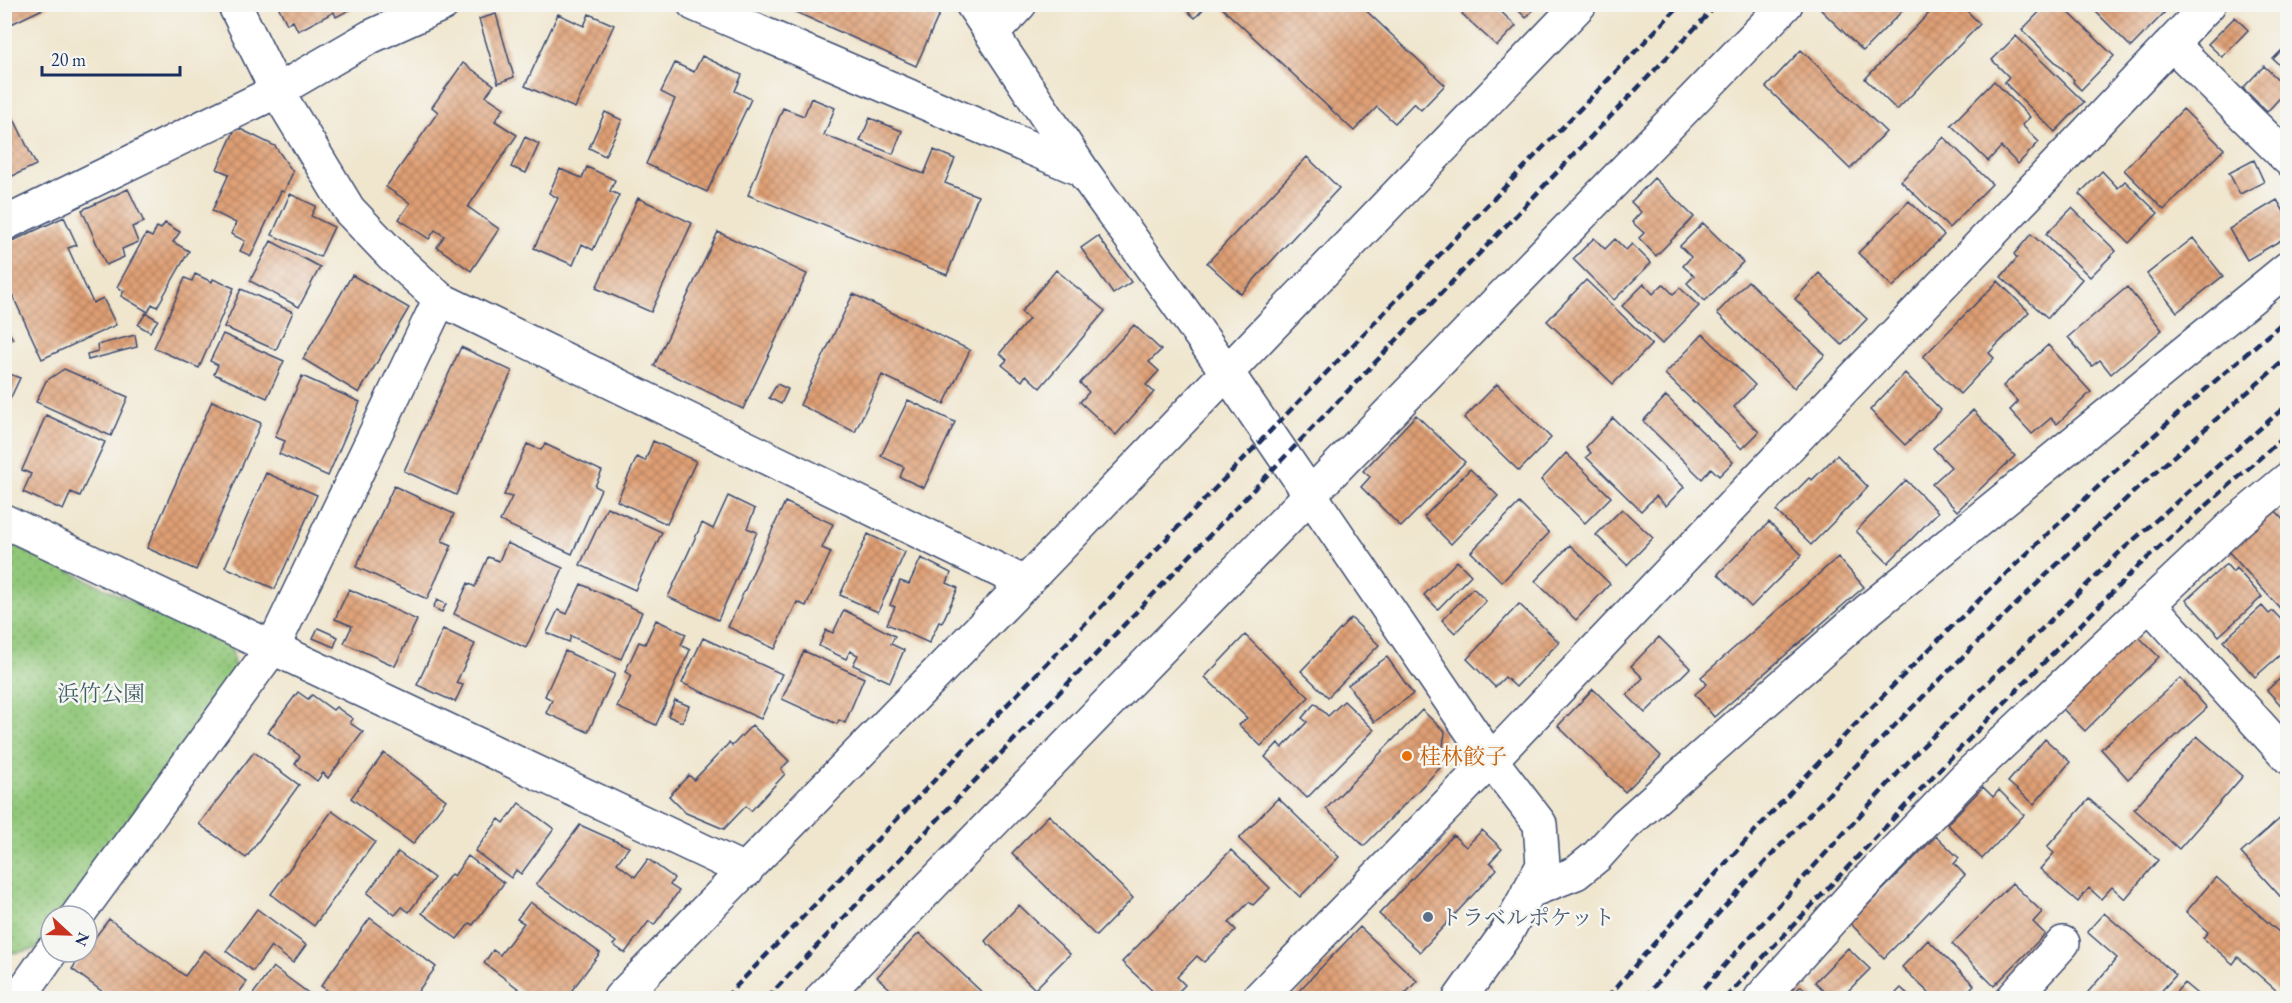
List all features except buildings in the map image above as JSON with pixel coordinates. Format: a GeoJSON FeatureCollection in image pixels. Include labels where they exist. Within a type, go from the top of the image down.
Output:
{"type":"FeatureCollection","features":[{"type":"Feature","properties":{"kind":"street"},"geometry":{"type":"LineString","coordinates":[[234,4],[277,91],[349,210],[392,255],[440,299],[1025,583]]}},
{"type":"Feature","properties":{"kind":"street"},"geometry":{"type":"LineString","coordinates":[[4,224],[277,91],[370,37],[443,4]]}},
{"type":"Feature","properties":{"kind":"street"},"geometry":{"type":"LineString","coordinates":[[694,4],[1082,170]]}},
{"type":"Feature","properties":{"kind":"street"},"geometry":{"type":"LineString","coordinates":[[972,4],[1082,170],[1226,371],[1491,760],[1540,824],[1543,865],[1508,932],[1460,999]]}},
{"type":"Feature","properties":{"kind":"street"},"geometry":{"type":"LineString","coordinates":[[992,34],[1020,4]]}},
{"type":"Feature","properties":{"kind":"street"},"geometry":{"type":"LineString","coordinates":[[620,999],[1025,583],[1580,4]]}},
{"type":"Feature","properties":{"kind":"street"},"geometry":{"type":"LineString","coordinates":[[822,999],[1786,4]]}},
{"type":"Feature","properties":{"kind":"street"},"geometry":{"type":"LineString","coordinates":[[1259,999],[1491,760],[2209,4]]}},
{"type":"Feature","properties":{"kind":"street"},"geometry":{"type":"LineString","coordinates":[[2171,43],[2288,159]]}},
{"type":"Feature","properties":{"kind":"street"},"geometry":{"type":"LineString","coordinates":[[1528,892],[1576,873],[1598,856],[1625,825],[1867,611],[2288,268]]}},
{"type":"Feature","properties":{"kind":"street"},"geometry":{"type":"LineString","coordinates":[[86,904],[273,647],[440,299]]}},
{"type":"Feature","properties":{"kind":"street"},"geometry":{"type":"LineString","coordinates":[[1761,999],[1855,893],[1965,778],[2232,525],[2288,479]]}},
{"type":"Feature","properties":{"kind":"street"},"geometry":{"type":"LineString","coordinates":[[4,521],[746,870]]}},
{"type":"Feature","properties":{"kind":"street"},"geometry":{"type":"LineString","coordinates":[[2149,603],[2288,757]]}},
{"type":"Feature","properties":{"kind":"street"},"geometry":{"type":"LineString","coordinates":[[2013,999],[2063,943]]}},
{"type":"Feature","properties":{"kind":"street"},"geometry":{"type":"LineString","coordinates":[[22,987],[41,964]]}},
{"type":"Feature","properties":{"kind":"green space","name":"浜竹公園"},"geometry":{"type":"Polygon","coordinates":[[[5,541],[232,648],[235,672],[68,904],[39,904],[39,945],[36,949],[12,953],[5,947],[5,541]]]}},
{"type":"Feature","properties":{"kind":"railway"},"geometry":{"type":"LineString","coordinates":[[725,998],[1681,4]]}},
{"type":"Feature","properties":{"kind":"railway"},"geometry":{"type":"LineString","coordinates":[[767,998],[1718,4]]}},
{"type":"Feature","properties":{"kind":"railway"},"geometry":{"type":"LineString","coordinates":[[1607,998],[1767,818],[1934,644],[2108,478],[2288,318]]}},
{"type":"Feature","properties":{"kind":"railway"},"geometry":{"type":"LineString","coordinates":[[1644,998],[1752,876],[1921,698],[2119,505],[2288,357]]}},
{"type":"Feature","properties":{"kind":"railway"},"geometry":{"type":"LineString","coordinates":[[1695,998],[1918,751],[2121,551],[2288,404]]}},
{"type":"Feature","properties":{"kind":"railway"},"geometry":{"type":"LineString","coordinates":[[1725,998],[1937,772],[2134,570],[2288,433]]}},
{"type":"Feature","properties":{"kind":"place","name":"桂林餃子"},"geometry":{"type":"Point","coordinates":[1407,756]}},
{"type":"Feature","properties":{"kind":"place","name":"トラベルポケット"},"geometry":{"type":"Point","coordinates":[1428,917]}}]}
